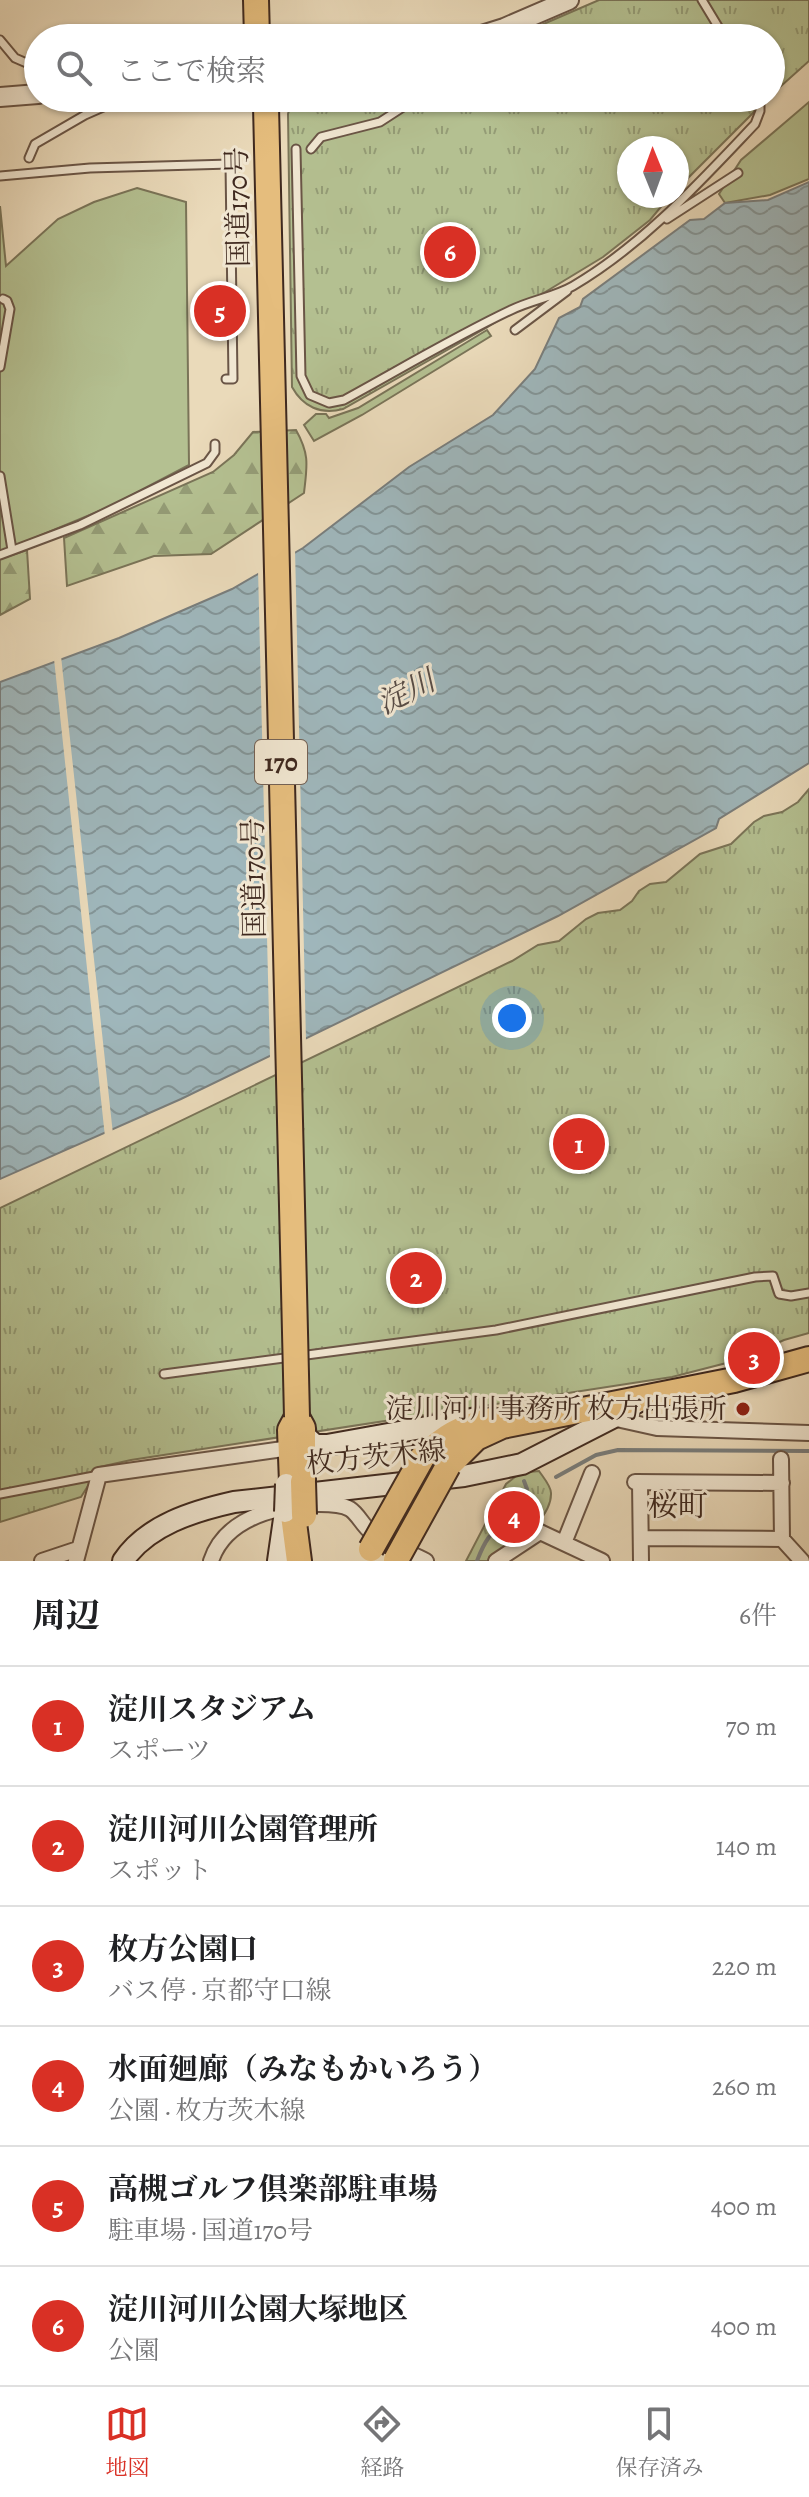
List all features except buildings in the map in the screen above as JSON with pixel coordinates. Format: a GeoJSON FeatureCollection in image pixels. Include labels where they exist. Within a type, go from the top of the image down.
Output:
{"type":"FeatureCollection","features":[{"type":"Feature","properties":{"kind":"main road"},"geometry":{"type":"LineString","coordinates":[[256,0],[257,24]]}},
{"type":"Feature","properties":{"kind":"main road"},"geometry":{"type":"LineString","coordinates":[[271,0],[271,24]]}},
{"type":"Feature","properties":{"kind":"main road","name":"国道170号"},"geometry":{"type":"LineString","coordinates":[[266,112],[297,1432],[293,1481],[294,1514],[304,1532],[299,1553]]}},
{"type":"Feature","properties":{"kind":"main road"},"geometry":{"type":"LineString","coordinates":[[408,1560],[448,1466],[476,1438],[502,1426],[734,1380],[809,1359]]}},
{"type":"Feature","properties":{"kind":"main road"},"geometry":{"type":"LineString","coordinates":[[367,1555],[422,1458],[443,1437],[457,1429],[522,1414],[604,1398],[645,1396]]}},
{"type":"Feature","properties":{"kind":"main road","name":"枚方茨木線"},"geometry":{"type":"LineString","coordinates":[[123,1561],[163,1526],[214,1506],[464,1476],[522,1464],[612,1418],[645,1396]]}},
{"type":"Feature","properties":{"kind":"main road","name":"枚方茨木線"},"geometry":{"type":"LineString","coordinates":[[297,1432],[315,1445],[327,1445],[466,1419],[522,1414]]}},
{"type":"Feature","properties":{"kind":"main road","name":"枚方茨木線"},"geometry":{"type":"LineString","coordinates":[[278,1561],[294,1514]]}},
{"type":"Feature","properties":{"kind":"street"},"geometry":{"type":"LineString","coordinates":[[521,24],[569,0]]}},
{"type":"Feature","properties":{"kind":"street"},"geometry":{"type":"LineString","coordinates":[[0,97],[24,95]]}},
{"type":"Feature","properties":{"kind":"street"},"geometry":{"type":"LineString","coordinates":[[612,1418],[657,1428],[809,1433]]}},
{"type":"Feature","properties":{"kind":"street"},"geometry":{"type":"LineString","coordinates":[[42,1561],[77,1555],[99,1475],[297,1432]]}},
{"type":"Feature","properties":{"kind":"street"},"geometry":{"type":"LineString","coordinates":[[781,1459],[782,1539],[803,1561],[809,1557]]}},
{"type":"Feature","properties":{"kind":"street"},"geometry":{"type":"LineString","coordinates":[[564,1543],[592,1473]]}},
{"type":"Feature","properties":{"kind":"street"},"geometry":{"type":"LineString","coordinates":[[641,1561],[637,1482],[782,1483]]}},
{"type":"Feature","properties":{"kind":"street"},"geometry":{"type":"LineString","coordinates":[[211,1561],[214,1552],[233,1530],[261,1512],[329,1504],[350,1509],[370,1532],[408,1560]]}},
{"type":"Feature","properties":{"kind":"street"},"geometry":{"type":"LineString","coordinates":[[496,1561],[540,1532],[602,1561]]}},
{"type":"Feature","properties":{"kind":"street"},"geometry":{"type":"LineString","coordinates":[[642,1538],[782,1539]]}},
{"type":"Feature","properties":{"kind":"lane"},"geometry":{"type":"LineString","coordinates":[[702,0],[717,24]]}},
{"type":"Feature","properties":{"kind":"lane"},"geometry":{"type":"LineString","coordinates":[[0,40],[15,58],[24,62]]}},
{"type":"Feature","properties":{"kind":"lane"},"geometry":{"type":"LineString","coordinates":[[29,158],[35,144],[92,112]]}},
{"type":"Feature","properties":{"kind":"lane"},"geometry":{"type":"LineString","coordinates":[[311,149],[321,137],[380,122],[395,112]]}},
{"type":"Feature","properties":{"kind":"lane"},"geometry":{"type":"LineString","coordinates":[[651,229],[755,124],[760,112]]}},
{"type":"Feature","properties":{"kind":"lane"},"geometry":{"type":"LineString","coordinates":[[296,149],[301,376],[310,395],[329,403],[344,400],[512,309],[571,287]]}},
{"type":"Feature","properties":{"kind":"lane"},"geometry":{"type":"LineString","coordinates":[[0,176],[90,168],[230,164],[233,379],[226,379]]}},
{"type":"Feature","properties":{"kind":"lane"},"geometry":{"type":"LineString","coordinates":[[515,330],[651,229],[738,173]]}},
{"type":"Feature","properties":{"kind":"lane"},"geometry":{"type":"LineString","coordinates":[[0,367],[10,309],[3,299]]}},
{"type":"Feature","properties":{"kind":"lane"},"geometry":{"type":"LineString","coordinates":[[0,555],[80,525],[207,463],[215,452],[215,444]]}},
{"type":"Feature","properties":{"kind":"lane"},"geometry":{"type":"LineString","coordinates":[[0,476],[12,550]]}},
{"type":"Feature","properties":{"kind":"lane"},"geometry":{"type":"LineString","coordinates":[[164,1374],[496,1330],[755,1277],[773,1276],[779,1294],[809,1293]]}},
{"type":"Feature","properties":{"kind":"lane"},"geometry":{"type":"LineString","coordinates":[[0,1494],[99,1475]]}},
{"type":"Feature","properties":{"kind":"green space"},"geometry":{"type":"Polygon","coordinates":[[[599,0],[809,0],[809,61],[785,82],[785,24],[543,24],[599,0]]]}},
{"type":"Feature","properties":{"kind":"green space"},"geometry":{"type":"Polygon","coordinates":[[[809,102],[809,179],[770,195],[725,203],[719,194],[741,160],[809,102]]]}},
{"type":"Feature","properties":{"kind":"green space"},"geometry":{"type":"Polygon","coordinates":[[[289,112],[754,112],[689,177],[689,136],[617,136],[617,208],[660,208],[650,220],[603,257],[343,409],[327,411],[313,408],[292,387],[289,112]]]}},
{"type":"Feature","properties":{"kind":"green space"},"geometry":{"type":"Polygon","coordinates":[[[137,188],[186,202],[189,465],[109,507],[0,552],[0,206],[6,266],[58,219],[94,202],[137,188]]]}},
{"type":"Feature","properties":{"kind":"green space"},"geometry":{"type":"Polygon","coordinates":[[[487,330],[491,336],[314,441],[304,425],[316,414],[326,414],[329,418],[358,408],[487,330]]]}},
{"type":"Feature","properties":{"kind":"green space"},"geometry":{"type":"Polygon","coordinates":[[[296,430],[306,461],[304,493],[211,554],[154,556],[67,586],[64,538],[213,472],[234,455],[253,432],[296,430]]]}},
{"type":"Feature","properties":{"kind":"green space"},"geometry":{"type":"Polygon","coordinates":[[[27,550],[30,599],[0,615],[0,559],[27,550]]]}},
{"type":"Feature","properties":{"kind":"green space"},"geometry":{"type":"Polygon","coordinates":[[[809,789],[809,1333],[784,1340],[742,1359],[672,1377],[100,1467],[81,1497],[0,1522],[0,1208],[512,961],[538,945],[559,941],[598,913],[620,910],[639,891],[650,884],[666,882],[700,854],[731,844],[754,822],[782,812],[798,802],[809,789]]]}},
{"type":"Feature","properties":{"kind":"green space"},"geometry":{"type":"Polygon","coordinates":[[[539,1471],[551,1493],[550,1503],[538,1522],[494,1561],[466,1561],[506,1484],[520,1473],[539,1471]]]}},
{"type":"Feature","properties":{"kind":"water","name":"淀川"},"geometry":{"type":"Polygon","coordinates":[[[809,182],[809,763],[719,819],[716,828],[558,916],[181,1099],[0,1179],[0,682],[119,638],[232,589],[303,548],[409,467],[493,415],[535,369],[559,318],[580,307],[583,299],[690,220],[704,219],[725,203],[768,200],[809,182]]]}},
{"type":"Feature","properties":{"kind":"pier"},"geometry":{"type":"Polygon","coordinates":[[[295,548],[306,1041],[270,1059],[258,569],[295,548]]]}},
{"type":"Feature","properties":{"kind":"pier"},"geometry":{"type":"Polygon","coordinates":[[[61,656],[113,1134],[105,1137],[54,659],[61,656]]]}},
{"type":"Feature","properties":{"kind":"waterway"},"geometry":{"type":"LineString","coordinates":[[556,1477],[596,1455],[618,1450],[809,1451]]}},
{"type":"Feature","properties":{"kind":"waterway"},"geometry":{"type":"LineString","coordinates":[[477,1561],[489,1537],[524,1496],[527,1489],[524,1481]]}},
{"type":"Feature","properties":{"kind":"place","name":"淀川河川公園大塚地区"},"geometry":{"type":"Point","coordinates":[450,252]}},
{"type":"Feature","properties":{"kind":"place","name":"高槻ゴルフ倶楽部駐車場"},"geometry":{"type":"Point","coordinates":[220,311]}},
{"type":"Feature","properties":{"kind":"place","name":"淀川スタジアム"},"geometry":{"type":"Point","coordinates":[579,1144]}},
{"type":"Feature","properties":{"kind":"place","name":"淀川河川公園管理所"},"geometry":{"type":"Point","coordinates":[416,1278]}},
{"type":"Feature","properties":{"kind":"place","name":"枚方公園口"},"geometry":{"type":"Point","coordinates":[754,1358]}},
{"type":"Feature","properties":{"kind":"place","name":"淀川河川事務所 枚方出張所"},"geometry":{"type":"Point","coordinates":[743,1409]}},
{"type":"Feature","properties":{"kind":"place","name":"水面廻廊（みなもかいろう）"},"geometry":{"type":"Point","coordinates":[514,1517]}},
{"type":"Feature","properties":{"kind":"district","name":"桜町"},"geometry":{"type":"Point","coordinates":[678,1506]}}]}
